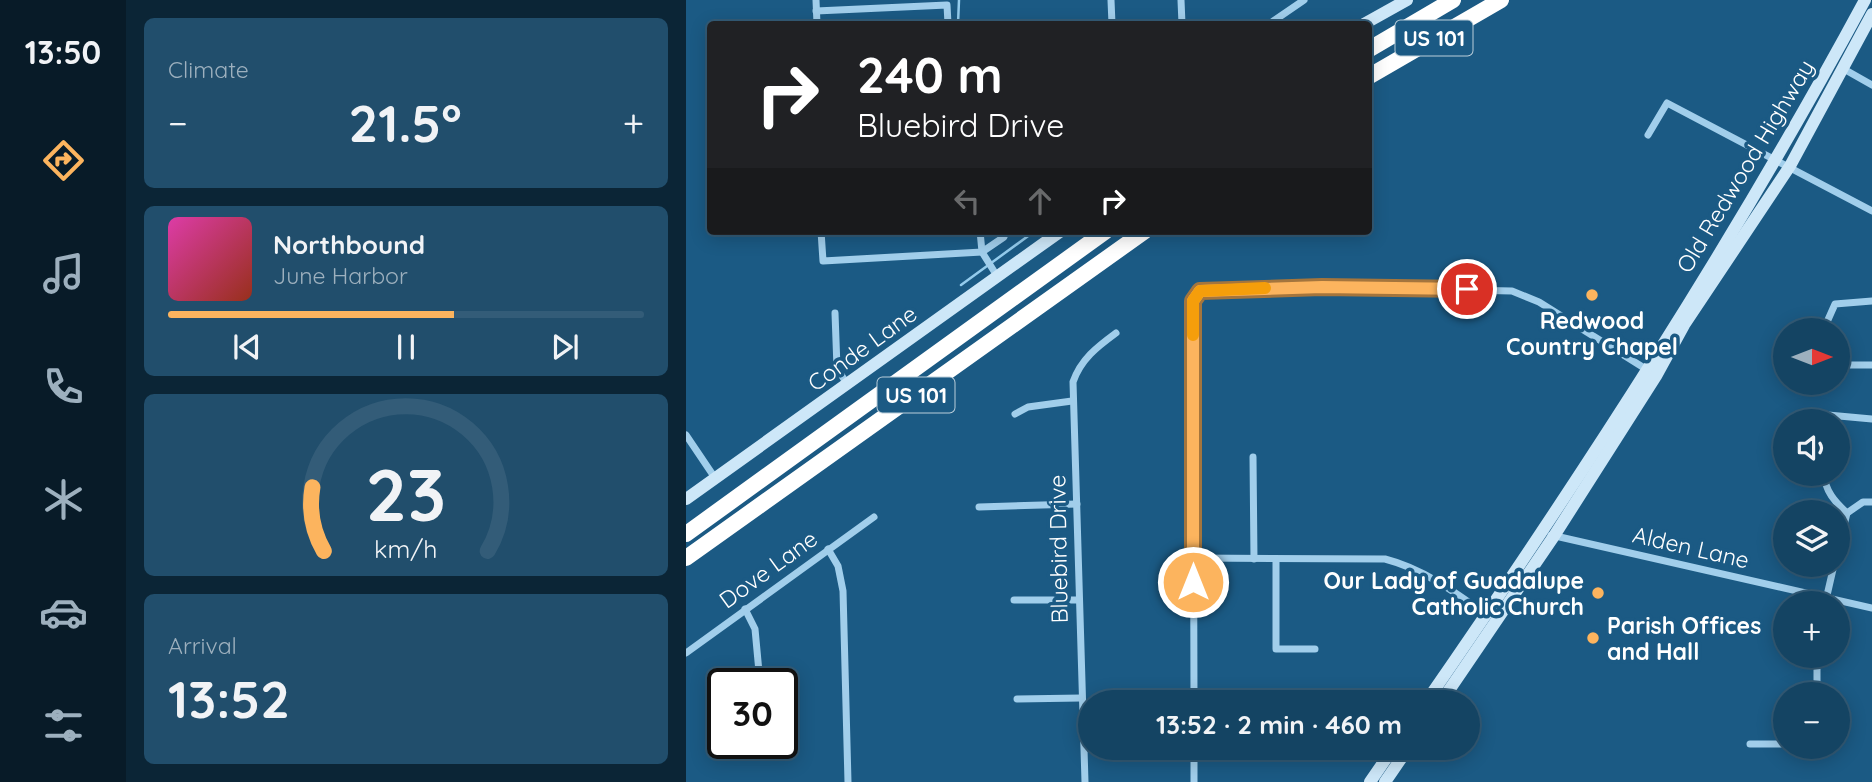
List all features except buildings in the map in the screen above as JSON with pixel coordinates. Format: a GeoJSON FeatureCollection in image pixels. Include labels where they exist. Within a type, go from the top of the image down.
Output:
{"type":"FeatureCollection","features":[{"type":"Feature","properties":{"kind":"highway","name":"US 101"},"geometry":{"type":"LineString","coordinates":[[1372,48],[1453,0]]}},
{"type":"Feature","properties":{"kind":"highway","name":"US 101"},"geometry":{"type":"LineString","coordinates":[[1372,75],[1500,0]]}},
{"type":"Feature","properties":{"kind":"highway","name":"US 101"},"geometry":{"type":"LineString","coordinates":[[686,534],[1100,235]]}},
{"type":"Feature","properties":{"kind":"highway","name":"US 101"},"geometry":{"type":"LineString","coordinates":[[686,558],[1140,235]]}},
{"type":"Feature","properties":{"kind":"main road"},"geometry":{"type":"LineString","coordinates":[[1369,21],[1407,0]]}},
{"type":"Feature","properties":{"kind":"main road","name":"Old Redwood Highway"},"geometry":{"type":"LineString","coordinates":[[1651,373],[1790,166],[1865,0]]}},
{"type":"Feature","properties":{"kind":"main road","name":"Old Redwood Highway"},"geometry":{"type":"LineString","coordinates":[[1450,690],[1497,623],[1549,534],[1651,373],[1777,159],[1872,14]]}},
{"type":"Feature","properties":{"kind":"main road","name":"Conde Lane"},"geometry":{"type":"LineString","coordinates":[[686,499],[847,384],[995,273],[1055,235]]}},
{"type":"Feature","properties":{"kind":"main road","name":"Old Redwood Highway"},"geometry":{"type":"LineString","coordinates":[[1434,690],[1486,615],[1549,534]]}},
{"type":"Feature","properties":{"kind":"main road"},"geometry":{"type":"LineString","coordinates":[[1370,782],[1385,760]]}},
{"type":"Feature","properties":{"kind":"main road"},"geometry":{"type":"LineString","coordinates":[[1388,781],[1401,760]]}},
{"type":"Feature","properties":{"kind":"street"},"geometry":{"type":"LineString","coordinates":[[816,0],[817,21]]}},
{"type":"Feature","properties":{"kind":"street"},"geometry":{"type":"LineString","coordinates":[[847,9],[850,0]]}},
{"type":"Feature","properties":{"kind":"street"},"geometry":{"type":"LineString","coordinates":[[1111,0],[1112,21]]}},
{"type":"Feature","properties":{"kind":"street"},"geometry":{"type":"LineString","coordinates":[[1181,0],[1182,21]]}},
{"type":"Feature","properties":{"kind":"street"},"geometry":{"type":"LineString","coordinates":[[1273,21],[1304,0]]}},
{"type":"Feature","properties":{"kind":"street"},"geometry":{"type":"LineString","coordinates":[[816,11],[918,3],[947,5],[948,21]]}},
{"type":"Feature","properties":{"kind":"street"},"geometry":{"type":"LineString","coordinates":[[1837,65],[1872,85]]}},
{"type":"Feature","properties":{"kind":"street"},"geometry":{"type":"LineString","coordinates":[[1648,135],[1667,103],[1872,211]]}},
{"type":"Feature","properties":{"kind":"street"},"geometry":{"type":"LineString","coordinates":[[821,235],[822,261],[982,252],[1005,235]]}},
{"type":"Feature","properties":{"kind":"street"},"geometry":{"type":"LineString","coordinates":[[980,235],[982,252],[995,273]]}},
{"type":"Feature","properties":{"kind":"street"},"geometry":{"type":"LineString","coordinates":[[1194,690],[1193,301],[1200,291],[1322,287],[1511,291],[1539,302],[1651,373]]}},
{"type":"Feature","properties":{"kind":"street"},"geometry":{"type":"LineString","coordinates":[[1829,318],[1835,304],[1869,301],[1872,289]]}},
{"type":"Feature","properties":{"kind":"street"},"geometry":{"type":"LineString","coordinates":[[835,313],[837,368],[847,384]]}},
{"type":"Feature","properties":{"kind":"street","name":"Bluebird Drive"},"geometry":{"type":"LineString","coordinates":[[1082,690],[1072,401],[1078,368],[1092,350],[1116,333]]}},
{"type":"Feature","properties":{"kind":"street"},"geometry":{"type":"LineString","coordinates":[[1850,365],[1872,365]]}},
{"type":"Feature","properties":{"kind":"street"},"geometry":{"type":"LineString","coordinates":[[1015,414],[1028,407],[1072,401]]}},
{"type":"Feature","properties":{"kind":"street"},"geometry":{"type":"LineString","coordinates":[[1850,417],[1872,419]]}},
{"type":"Feature","properties":{"kind":"street"},"geometry":{"type":"LineString","coordinates":[[686,435],[715,478]]}},
{"type":"Feature","properties":{"kind":"street"},"geometry":{"type":"LineString","coordinates":[[1253,457],[1254,559]]}},
{"type":"Feature","properties":{"kind":"street"},"geometry":{"type":"LineString","coordinates":[[1850,511],[1863,502],[1872,502]]}},
{"type":"Feature","properties":{"kind":"street"},"geometry":{"type":"LineString","coordinates":[[979,507],[1077,504]]}},
{"type":"Feature","properties":{"kind":"street","name":"Dove Lane"},"geometry":{"type":"LineString","coordinates":[[686,653],[874,517]]}},
{"type":"Feature","properties":{"kind":"street","name":"Alden Lane"},"geometry":{"type":"LineString","coordinates":[[1549,534],[1785,591]]}},
{"type":"Feature","properties":{"kind":"street"},"geometry":{"type":"LineString","coordinates":[[828,549],[838,566],[843,591],[848,782]]}},
{"type":"Feature","properties":{"kind":"street"},"geometry":{"type":"LineString","coordinates":[[1193,558],[1385,559],[1434,579],[1497,623]]}},
{"type":"Feature","properties":{"kind":"street"},"geometry":{"type":"LineString","coordinates":[[1276,559],[1276,649],[1315,649]]}},
{"type":"Feature","properties":{"kind":"street"},"geometry":{"type":"LineString","coordinates":[[1014,600],[1079,600]]}},
{"type":"Feature","properties":{"kind":"street","name":"Alden Lane"},"geometry":{"type":"LineString","coordinates":[[1850,605],[1872,608]]}},
{"type":"Feature","properties":{"kind":"street"},"geometry":{"type":"LineString","coordinates":[[745,609],[755,629],[759,668]]}},
{"type":"Feature","properties":{"kind":"street"},"geometry":{"type":"LineString","coordinates":[[1017,699],[1078,698]]}},
{"type":"Feature","properties":{"kind":"street"},"geometry":{"type":"LineString","coordinates":[[1750,744],[1773,744]]}},
{"type":"Feature","properties":{"kind":"street","name":"Bluebird Drive"},"geometry":{"type":"LineString","coordinates":[[1084,760],[1085,782]]}},
{"type":"Feature","properties":{"kind":"street"},"geometry":{"type":"LineString","coordinates":[[1194,760],[1194,782]]}},
{"type":"Feature","properties":{"kind":"waterway"},"geometry":{"type":"LineString","coordinates":[[958,21],[959,0]]}},
{"type":"Feature","properties":{"kind":"waterway"},"geometry":{"type":"LineString","coordinates":[[961,285],[1030,235]]}},
{"type":"Feature","properties":{"kind":"slow traffic"},"geometry":{"type":"LineString","coordinates":[[1193,335],[1193,301],[1200,291],[1210,288],[1265,288]]}},
{"type":"Feature","properties":{"kind":"place","name":"Redwood Country Chapel"},"geometry":{"type":"Point","coordinates":[1592,295]}},
{"type":"Feature","properties":{"kind":"place","name":"Our Lady of Guadalupe Catholic Church"},"geometry":{"type":"Point","coordinates":[1598,593]}},
{"type":"Feature","properties":{"kind":"place","name":"Parish Offices and Hall"},"geometry":{"type":"Point","coordinates":[1593,638]}},
{"type":"Feature","properties":{"kind":"route"},"geometry":{"type":"LineString","coordinates":[[1193,582],[1193,301],[1200,291],[1210,288],[1322,287],[1467,289]]}}]}
